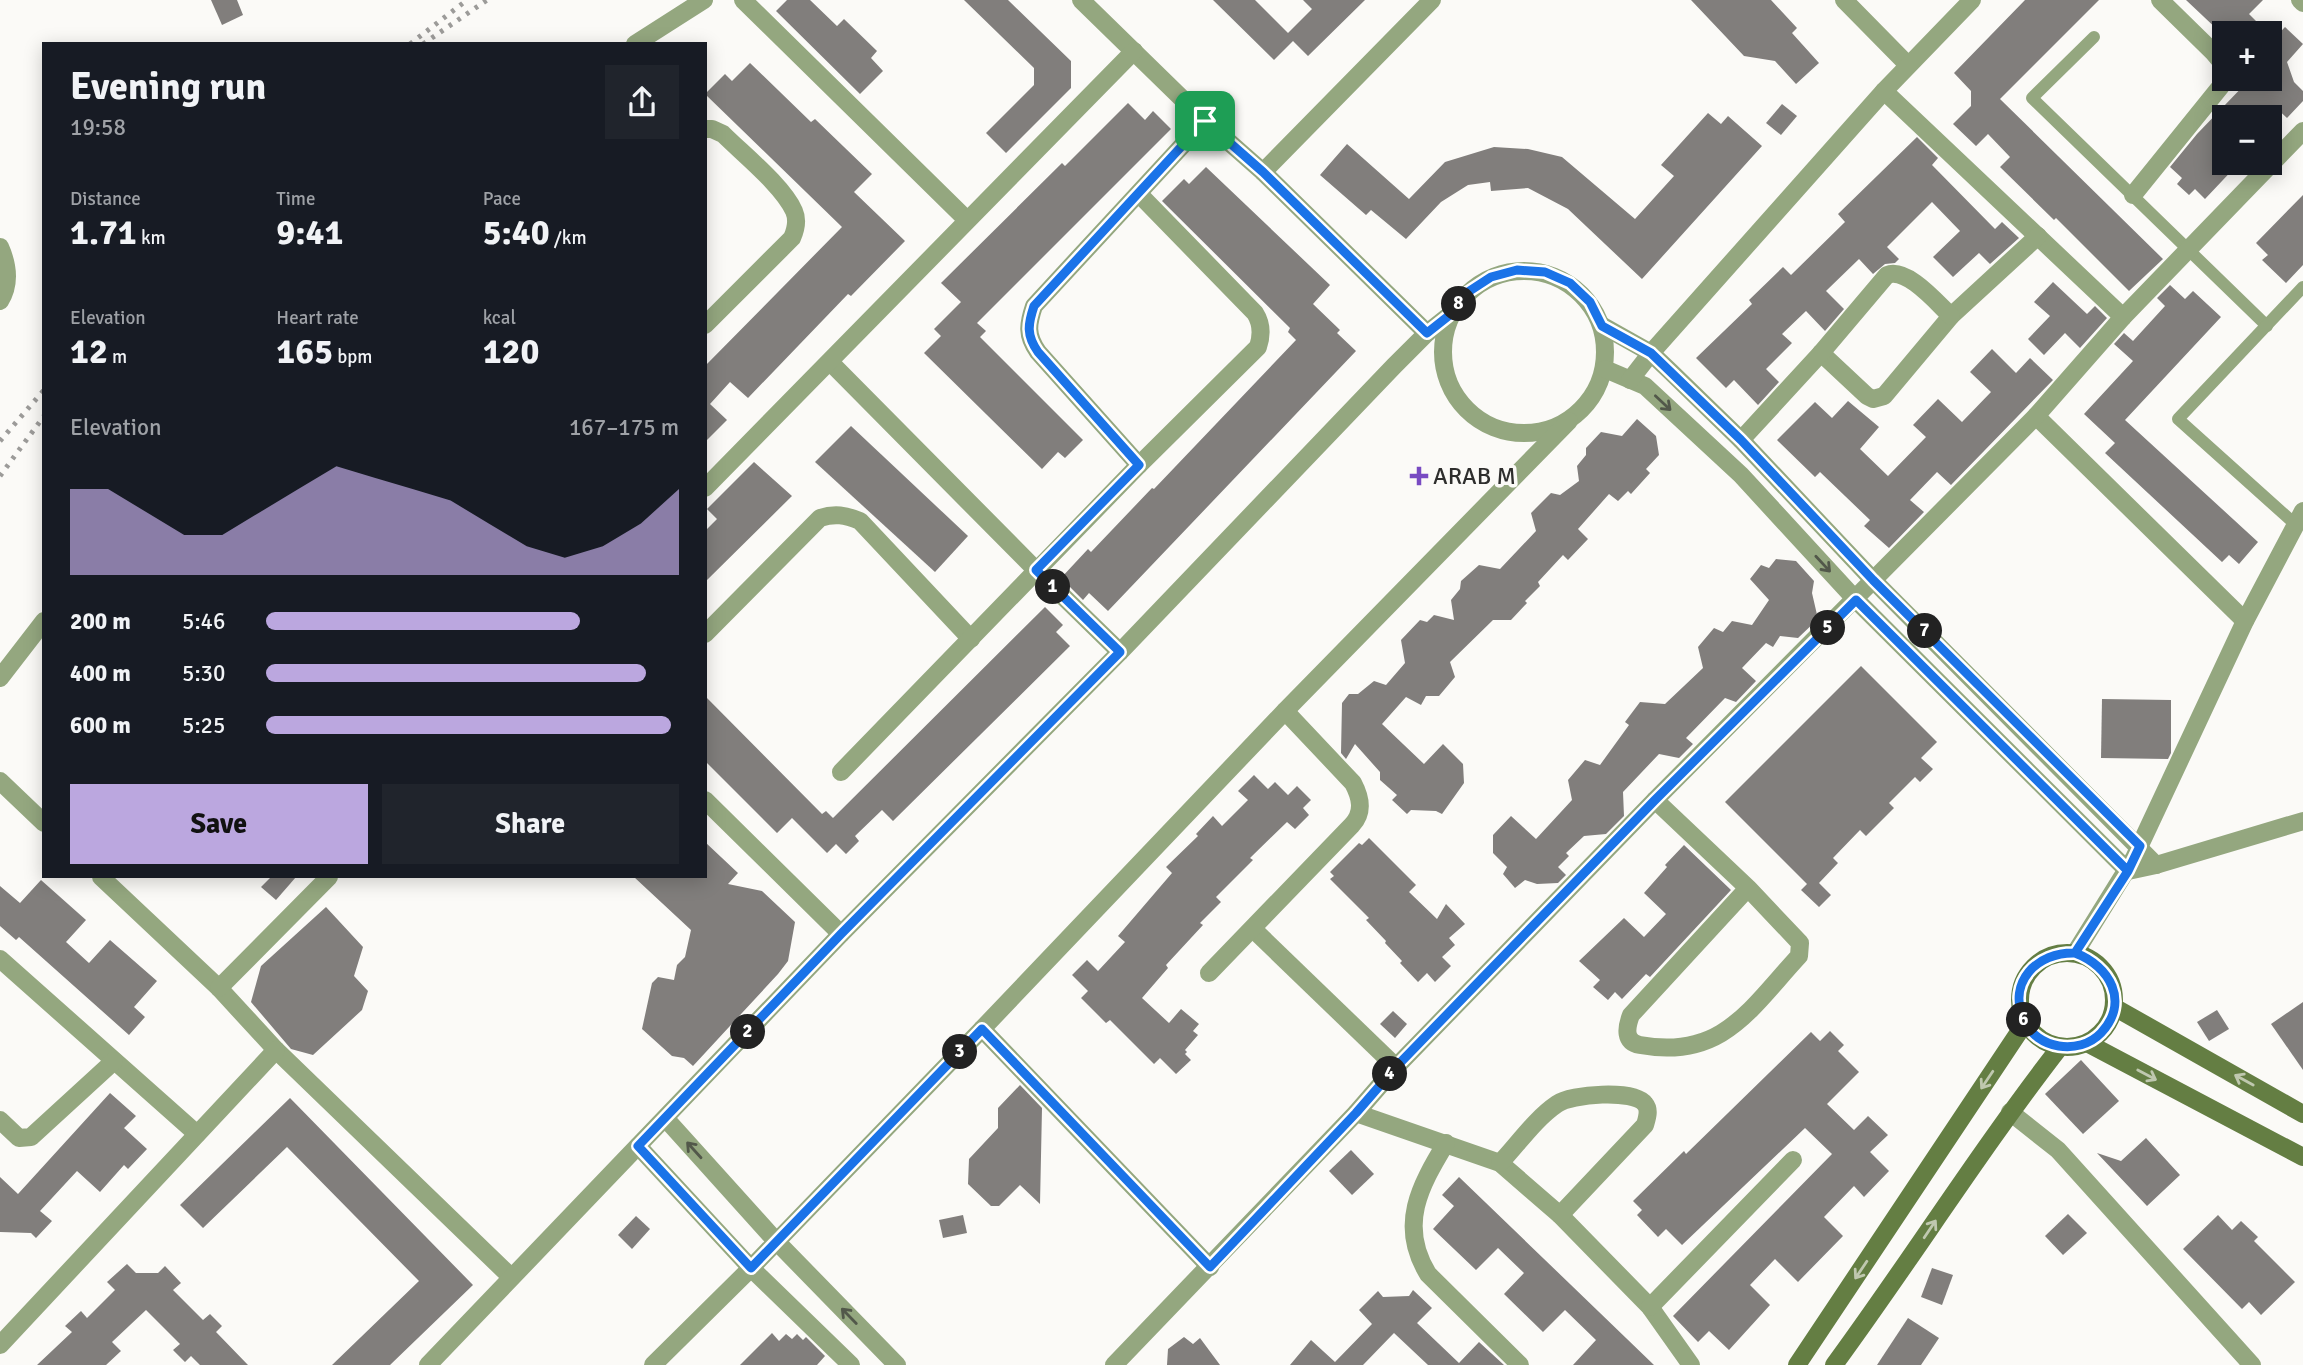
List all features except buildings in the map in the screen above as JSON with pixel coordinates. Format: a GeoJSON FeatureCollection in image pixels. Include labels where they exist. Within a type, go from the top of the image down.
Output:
{"type":"FeatureCollection","features":[{"type":"Feature","properties":{"kind":"street"},"geometry":{"type":"LineString","coordinates":[[638,42],[704,0]]}},
{"type":"Feature","properties":{"kind":"street"},"geometry":{"type":"LineString","coordinates":[[743,0],[967,220]]}},
{"type":"Feature","properties":{"kind":"street"},"geometry":{"type":"LineString","coordinates":[[1081,0],[1205,121],[1263,172],[1427,333]]}},
{"type":"Feature","properties":{"kind":"street"},"geometry":{"type":"LineString","coordinates":[[1263,172],[1432,0]]}},
{"type":"Feature","properties":{"kind":"street"},"geometry":{"type":"LineString","coordinates":[[1844,0],[1908,65]]}},
{"type":"Feature","properties":{"kind":"street"},"geometry":{"type":"LineString","coordinates":[[1630,380],[1884,91],[1972,0]]}},
{"type":"Feature","properties":{"kind":"street"},"geometry":{"type":"LineString","coordinates":[[2160,0],[2212,51]]}},
{"type":"Feature","properties":{"kind":"street"},"geometry":{"type":"LineString","coordinates":[[707,486],[831,363],[1134,51]]}},
{"type":"Feature","properties":{"kind":"street"},"geometry":{"type":"LineString","coordinates":[[1884,91],[2123,317]]}},
{"type":"Feature","properties":{"kind":"street"},"geometry":{"type":"LineString","coordinates":[[2133,195],[2217,91]]}},
{"type":"Feature","properties":{"kind":"street"},"geometry":{"type":"LineString","coordinates":[[1139,465],[1038,352],[1031,342],[1027,326],[1034,306],[1205,121]]}},
{"type":"Feature","properties":{"kind":"street"},"geometry":{"type":"LineString","coordinates":[[707,129],[723,134],[784,194],[797,220],[792,238],[707,322]]}},
{"type":"Feature","properties":{"kind":"street"},"geometry":{"type":"LineString","coordinates":[[1114,1365],[1356,1113],[1396,1067],[1655,800],[2036,416],[2123,317],[2303,131]]}},
{"type":"Feature","properties":{"kind":"street"},"geometry":{"type":"LineString","coordinates":[[841,772],[1139,465],[1258,347],[1261,332],[1260,321],[1255,313],[1139,194]]}},
{"type":"Feature","properties":{"kind":"street"},"geometry":{"type":"LineString","coordinates":[[1821,354],[1867,396],[1884,396],[1951,316],[2038,236]]}},
{"type":"Feature","properties":{"kind":"street"},"geometry":{"type":"LineString","coordinates":[[0,247],[8,264],[8,279],[0,301]]}},
{"type":"Feature","properties":{"kind":"street"},"geometry":{"type":"LineString","coordinates":[[428,1365],[841,934],[1120,652],[1427,333],[1451,314],[1468,292],[1491,277],[1517,270],[1545,272],[1570,283],[1590,302],[1602,326],[1606,353],[1600,384],[1587,405],[1285,710],[982,1029],[751,1268],[653,1365]]}},
{"type":"Feature","properties":{"kind":"street"},"geometry":{"type":"LineString","coordinates":[[1741,440],[1891,273],[1909,278],[1951,316]]}},
{"type":"Feature","properties":{"kind":"street"},"geometry":{"type":"LineString","coordinates":[[1451,314],[1443,340],[1444,367],[1453,392],[1470,413],[1493,428],[1520,433],[1546,430],[1569,421]]}},
{"type":"Feature","properties":{"kind":"street"},"geometry":{"type":"LineString","coordinates":[[1602,326],[1651,353],[1741,440],[1873,580],[2156,865]]}},
{"type":"Feature","properties":{"kind":"street"},"geometry":{"type":"LineString","coordinates":[[831,363],[1120,652]]}},
{"type":"Feature","properties":{"kind":"street"},"geometry":{"type":"LineString","coordinates":[[1605,369],[1645,386],[1741,475],[1856,600],[2128,871]]}},
{"type":"Feature","properties":{"kind":"street"},"geometry":{"type":"LineString","coordinates":[[2036,416],[2245,621]]}},
{"type":"Feature","properties":{"kind":"street"},"geometry":{"type":"LineString","coordinates":[[707,633],[820,518],[831,514],[860,521],[971,639]]}},
{"type":"Feature","properties":{"kind":"street"},"geometry":{"type":"LineString","coordinates":[[2075,953],[2128,871],[2245,621],[2299,517]]}},
{"type":"Feature","properties":{"kind":"street"},"geometry":{"type":"LineString","coordinates":[[0,678],[42,624]]}},
{"type":"Feature","properties":{"kind":"street"},"geometry":{"type":"LineString","coordinates":[[1209,973],[1352,825],[1360,812],[1359,794],[1353,783],[1285,710]]}},
{"type":"Feature","properties":{"kind":"street"},"geometry":{"type":"LineString","coordinates":[[0,782],[42,821]]}},
{"type":"Feature","properties":{"kind":"street"},"geometry":{"type":"LineString","coordinates":[[1655,800],[1748,888],[1800,943],[1799,956],[1731,1029],[1716,1037],[1695,1045],[1671,1049],[1633,1044],[1628,1038],[1626,1027],[1631,1015],[1748,888]]}},
{"type":"Feature","properties":{"kind":"street"},"geometry":{"type":"LineString","coordinates":[[707,802],[841,934]]}},
{"type":"Feature","properties":{"kind":"street"},"geometry":{"type":"LineString","coordinates":[[2128,871],[2303,821]]}},
{"type":"Feature","properties":{"kind":"street"},"geometry":{"type":"LineString","coordinates":[[102,878],[219,988],[276,1050],[511,1278]]}},
{"type":"Feature","properties":{"kind":"street"},"geometry":{"type":"LineString","coordinates":[[219,988],[328,878]]}},
{"type":"Feature","properties":{"kind":"street"},"geometry":{"type":"LineString","coordinates":[[1253,929],[1396,1067]]}},
{"type":"Feature","properties":{"kind":"street"},"geometry":{"type":"LineString","coordinates":[[2075,953],[2101,967],[2109,978],[2114,992],[2114,1007],[2109,1022],[2100,1034],[2087,1043],[2060,1047],[2040,1039],[2025,1023],[2019,998],[2028,973],[2037,963],[2049,956],[2075,953]]}},
{"type":"Feature","properties":{"kind":"street"},"geometry":{"type":"LineString","coordinates":[[0,959],[197,1134]]}},
{"type":"Feature","properties":{"kind":"street"},"geometry":{"type":"LineString","coordinates":[[2114,1007],[2303,1114]]}},
{"type":"Feature","properties":{"kind":"street"},"geometry":{"type":"LineString","coordinates":[[1797,1365],[2025,1023]]}},
{"type":"Feature","properties":{"kind":"street"},"geometry":{"type":"LineString","coordinates":[[982,1029],[1210,1267]]}},
{"type":"Feature","properties":{"kind":"street"},"geometry":{"type":"LineString","coordinates":[[2087,1043],[2303,1157]]}},
{"type":"Feature","properties":{"kind":"street"},"geometry":{"type":"LineString","coordinates":[[1834,1365],[2010,1112],[2060,1047]]}},
{"type":"Feature","properties":{"kind":"street"},"geometry":{"type":"LineString","coordinates":[[0,1345],[276,1050]]}},
{"type":"Feature","properties":{"kind":"street"},"geometry":{"type":"LineString","coordinates":[[0,1120],[19,1138],[31,1137],[114,1061]]}},
{"type":"Feature","properties":{"kind":"street"},"geometry":{"type":"LineString","coordinates":[[1500,1163],[1558,1103],[1574,1096],[1624,1096],[1637,1098],[1645,1103],[1648,1110],[1645,1125],[1560,1215]]}},
{"type":"Feature","properties":{"kind":"street"},"geometry":{"type":"LineString","coordinates":[[2010,1112],[2067,1160],[2252,1365]]}},
{"type":"Feature","properties":{"kind":"street"},"geometry":{"type":"LineString","coordinates":[[1356,1113],[1500,1163],[1560,1215],[1650,1307],[1691,1365]]}},
{"type":"Feature","properties":{"kind":"street"},"geometry":{"type":"LineString","coordinates":[[666,1119],[776,1241],[897,1365]]}},
{"type":"Feature","properties":{"kind":"street"},"geometry":{"type":"LineString","coordinates":[[1446,1143],[1429,1171],[1415,1204],[1413,1238],[1418,1259],[1428,1274],[1520,1365]]}},
{"type":"Feature","properties":{"kind":"street"},"geometry":{"type":"LineString","coordinates":[[638,1146],[751,1268],[851,1365]]}},
{"type":"Feature","properties":{"kind":"street"},"geometry":{"type":"LineString","coordinates":[[1650,1307],[1793,1160]]}},
{"type":"Feature","properties":{"kind":"lane"},"geometry":{"type":"LineString","coordinates":[[2094,37],[2032,98],[2267,326]]}},
{"type":"Feature","properties":{"kind":"lane"},"geometry":{"type":"LineString","coordinates":[[2299,517],[2178,419],[2303,287]]}},
{"type":"Feature","properties":{"kind":"railway"},"geometry":{"type":"LineString","coordinates":[[413,42],[467,0]]}},
{"type":"Feature","properties":{"kind":"railway"},"geometry":{"type":"LineString","coordinates":[[426,42],[487,0]]}},
{"type":"Feature","properties":{"kind":"railway"},"geometry":{"type":"LineString","coordinates":[[0,441],[42,392]]}},
{"type":"Feature","properties":{"kind":"railway"},"geometry":{"type":"LineString","coordinates":[[0,476],[42,419]]}},
{"type":"Feature","properties":{"kind":"place","name":"ARAB M"},"geometry":{"type":"Point","coordinates":[1419,476]}},
{"type":"Feature","properties":{"kind":"route"},"geometry":{"type":"LineString","coordinates":[[1205,121],[1034,306],[1027,326],[1031,342],[1038,352],[1139,465],[1036,570],[1120,652],[841,934],[638,1146],[751,1268],[982,1029],[1210,1267],[1396,1067],[1655,800],[1856,600],[2128,871],[2075,953],[2049,956],[2037,963],[2028,973],[2019,998],[2025,1023],[2034,1035],[2046,1043],[2060,1047],[2087,1043],[2100,1034],[2109,1022],[2114,1007],[2114,992],[2101,967],[2075,953],[2128,871],[2140,846],[1873,580],[1741,440],[1651,353],[1602,326],[1590,302],[1570,283],[1545,272],[1517,270],[1491,277],[1468,292],[1451,314],[1427,333],[1263,172],[1205,121]]}}]}
